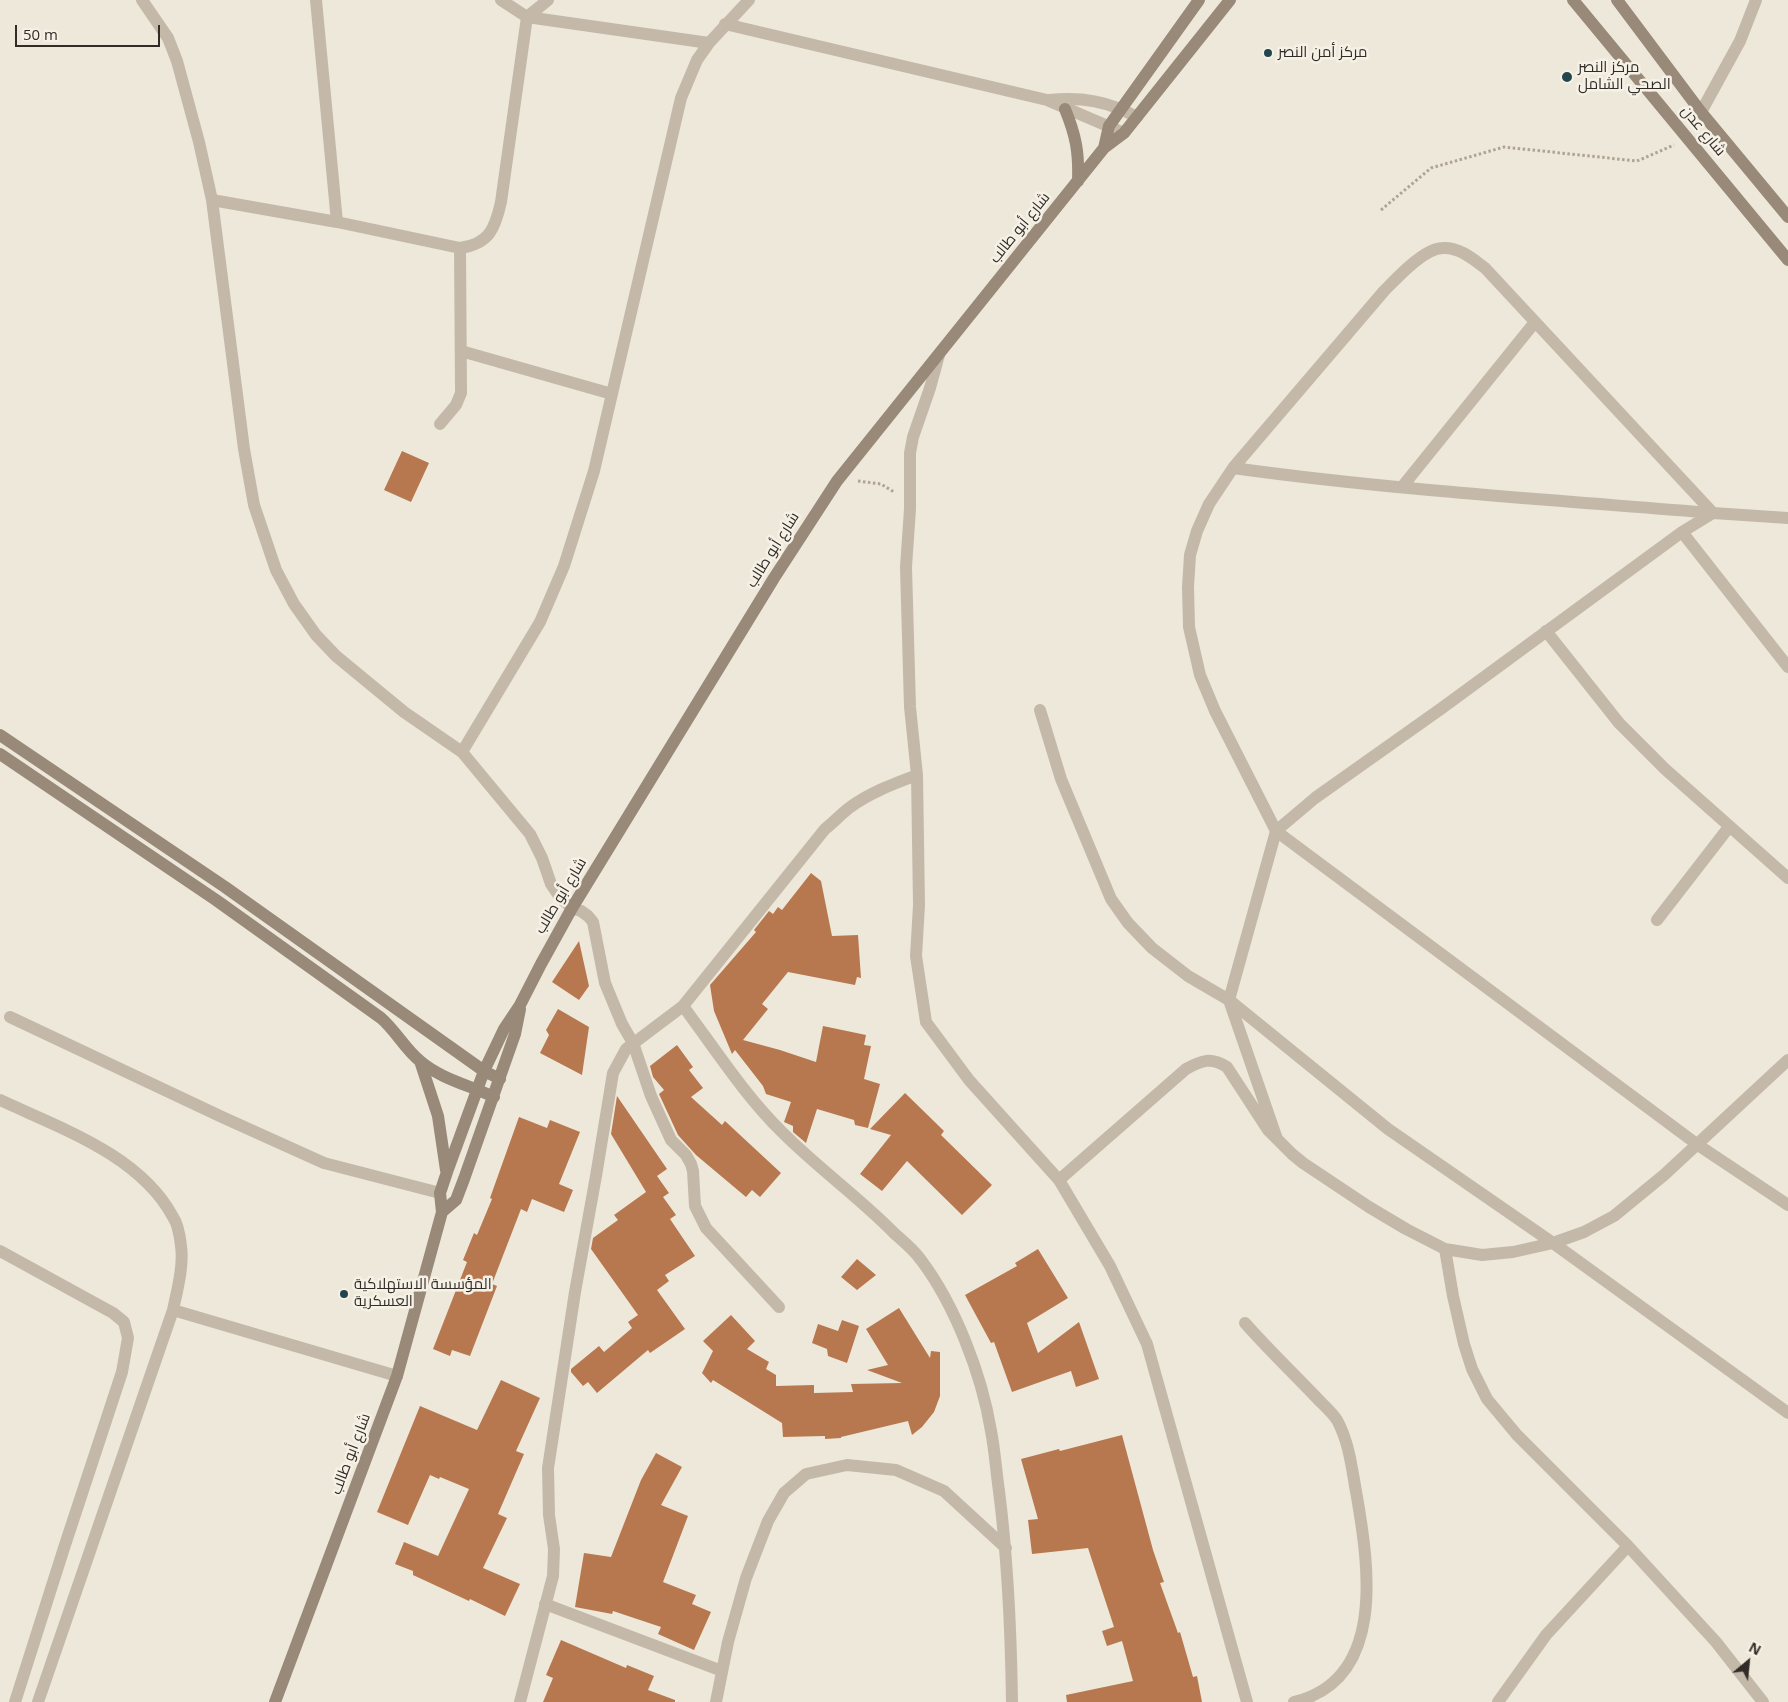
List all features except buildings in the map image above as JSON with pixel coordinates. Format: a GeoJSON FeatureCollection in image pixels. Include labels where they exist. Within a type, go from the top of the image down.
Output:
{"type":"FeatureCollection","features":[{"type":"Feature","properties":{"kind":"street"},"geometry":{"type":"LineString","coordinates":[[142,0],[168,38],[177,60],[212,200],[244,449],[254,505],[276,570],[300,612],[316,635],[336,656],[404,712],[462,752],[530,834],[542,858],[551,884],[559,896],[572,908],[581,911],[593,922],[605,983],[622,1024],[633,1043],[660,1117],[672,1140],[686,1155],[691,1164],[695,1206],[706,1228],[779,1307]]}},
{"type":"Feature","properties":{"kind":"street"},"geometry":{"type":"LineString","coordinates":[[316,0],[337,222]]}},
{"type":"Feature","properties":{"kind":"street"},"geometry":{"type":"LineString","coordinates":[[501,0],[528,17],[709,43]]}},
{"type":"Feature","properties":{"kind":"street"},"geometry":{"type":"LineString","coordinates":[[212,200],[337,222],[460,248],[472,246],[484,240],[493,228],[498,215],[506,181],[528,17],[548,0]]}},
{"type":"Feature","properties":{"kind":"street"},"geometry":{"type":"LineString","coordinates":[[462,752],[540,622],[564,566],[594,471],[681,98],[697,60],[725,24],[749,0]]}},
{"type":"Feature","properties":{"kind":"street","name":"شارع أبو طالب"},"geometry":{"type":"LineString","coordinates":[[1104,148],[1109,126],[1199,0]]}},
{"type":"Feature","properties":{"kind":"street","name":"شارع أبو طالب"},"geometry":{"type":"LineString","coordinates":[[275,1702],[397,1376],[442,1212],[440,1193],[484,1072],[504,1029],[520,1005],[572,908],[774,578],[837,481],[1104,148],[1124,133],[1230,0]]}},
{"type":"Feature","properties":{"kind":"street","name":"شارع عدن"},"geometry":{"type":"LineString","coordinates":[[1573,0],[1788,260]]}},
{"type":"Feature","properties":{"kind":"street","name":"شارع عدن"},"geometry":{"type":"LineString","coordinates":[[1617,0],[1701,112],[1788,217]]}},
{"type":"Feature","properties":{"kind":"street"},"geometry":{"type":"LineString","coordinates":[[1701,112],[1740,41],[1756,0]]}},
{"type":"Feature","properties":{"kind":"street"},"geometry":{"type":"LineString","coordinates":[[725,24],[1047,100],[1124,133]]}},
{"type":"Feature","properties":{"kind":"street"},"geometry":{"type":"LineString","coordinates":[[1047,100],[1070,98],[1105,103],[1121,108],[1137,117]]}},
{"type":"Feature","properties":{"kind":"street"},"geometry":{"type":"LineString","coordinates":[[1065,109],[1079,156],[1078,181]]}},
{"type":"Feature","properties":{"kind":"street"},"geometry":{"type":"LineString","coordinates":[[440,424],[456,405],[461,392],[460,248]]}},
{"type":"Feature","properties":{"kind":"street"},"geometry":{"type":"LineString","coordinates":[[1713,513],[1485,268],[1468,255],[1456,250],[1442,248],[1412,264],[1384,291],[1233,468],[1209,504],[1197,531],[1190,555],[1188,587],[1189,627],[1200,676],[1215,711],[1276,831],[1698,1145],[1788,1205]]}},
{"type":"Feature","properties":{"kind":"street"},"geometry":{"type":"LineString","coordinates":[[1402,487],[1535,322]]}},
{"type":"Feature","properties":{"kind":"street"},"geometry":{"type":"LineString","coordinates":[[461,352],[612,394]]}},
{"type":"Feature","properties":{"kind":"street"},"geometry":{"type":"LineString","coordinates":[[939,355],[911,445],[909,469],[910,509],[906,567],[910,707],[917,776],[920,906],[916,956],[926,1022],[969,1080],[1060,1180],[1110,1266],[1147,1344],[1247,1702]]}},
{"type":"Feature","properties":{"kind":"street"},"geometry":{"type":"LineString","coordinates":[[1233,468],[1296,477],[1402,487],[1788,518]]}},
{"type":"Feature","properties":{"kind":"street"},"geometry":{"type":"LineString","coordinates":[[1277,1139],[1229,1000],[1276,831],[1315,798],[1442,708],[1682,532],[1713,513]]}},
{"type":"Feature","properties":{"kind":"street"},"geometry":{"type":"LineString","coordinates":[[1682,532],[1788,668]]}},
{"type":"Feature","properties":{"kind":"street"},"geometry":{"type":"LineString","coordinates":[[1546,631],[1619,722],[1665,769],[1788,878]]}},
{"type":"Feature","properties":{"kind":"street"},"geometry":{"type":"LineString","coordinates":[[1040,710],[1062,778],[1111,899],[1128,923],[1152,948],[1188,976],[1229,1000],[1388,1129],[1553,1243],[1788,1413]]}},
{"type":"Feature","properties":{"kind":"street"},"geometry":{"type":"LineString","coordinates":[[0,735],[217,882],[484,1072],[500,1079]]}},
{"type":"Feature","properties":{"kind":"street"},"geometry":{"type":"LineString","coordinates":[[0,754],[216,900],[381,1018],[420,1061],[449,1078],[494,1096]]}},
{"type":"Feature","properties":{"kind":"street"},"geometry":{"type":"LineString","coordinates":[[520,1702],[554,1564],[547,1488],[548,1468],[572,1311],[613,1073],[626,1049],[683,1006],[825,830],[850,808],[870,795],[917,776]]}},
{"type":"Feature","properties":{"kind":"street"},"geometry":{"type":"LineString","coordinates":[[1657,920],[1729,827]]}},
{"type":"Feature","properties":{"kind":"street","name":"شارع أبو طالب"},"geometry":{"type":"LineString","coordinates":[[442,1212],[456,1200],[515,1034],[520,1005]]}},
{"type":"Feature","properties":{"kind":"street"},"geometry":{"type":"LineString","coordinates":[[683,1006],[744,1089],[782,1132],[820,1168],[868,1207],[919,1258],[936,1281],[954,1314],[975,1369],[991,1430],[1006,1548],[1011,1637],[1012,1702]]}},
{"type":"Feature","properties":{"kind":"street"},"geometry":{"type":"LineString","coordinates":[[10,1017],[324,1163],[440,1193]]}},
{"type":"Feature","properties":{"kind":"street"},"geometry":{"type":"LineString","coordinates":[[1060,1180],[1186,1069],[1207,1060],[1217,1061],[1227,1067],[1268,1130],[1277,1139],[1303,1162],[1369,1207],[1445,1249],[1482,1255],[1513,1252],[1553,1243],[1584,1232],[1614,1216],[1698,1145],[1788,1060]]}},
{"type":"Feature","properties":{"kind":"street"},"geometry":{"type":"LineString","coordinates":[[420,1061],[438,1116],[447,1172]]}},
{"type":"Feature","properties":{"kind":"street"},"geometry":{"type":"LineString","coordinates":[[0,1100],[98,1146],[136,1172],[157,1192],[174,1218],[182,1248],[179,1282],[173,1310],[38,1702]]}},
{"type":"Feature","properties":{"kind":"street"},"geometry":{"type":"LineString","coordinates":[[1445,1249],[1464,1344],[1472,1369],[1488,1399],[1517,1434],[1628,1546],[1716,1642],[1763,1702]]}},
{"type":"Feature","properties":{"kind":"street"},"geometry":{"type":"LineString","coordinates":[[0,1251],[113,1313],[124,1322],[128,1338],[122,1372],[15,1702]]}},
{"type":"Feature","properties":{"kind":"street"},"geometry":{"type":"LineString","coordinates":[[173,1310],[397,1376]]}},
{"type":"Feature","properties":{"kind":"street"},"geometry":{"type":"LineString","coordinates":[[1245,1323],[1336,1419],[1348,1443],[1363,1531],[1366,1576],[1365,1606],[1362,1632],[1356,1652],[1348,1668],[1337,1679],[1325,1688],[1294,1702]]}},
{"type":"Feature","properties":{"kind":"street"},"geometry":{"type":"LineString","coordinates":[[716,1702],[746,1578],[768,1521],[784,1493],[806,1474],[847,1465],[896,1470],[944,1491],[1006,1548]]}},
{"type":"Feature","properties":{"kind":"street"},"geometry":{"type":"LineString","coordinates":[[1498,1702],[1546,1635],[1628,1546]]}},
{"type":"Feature","properties":{"kind":"street"},"geometry":{"type":"LineString","coordinates":[[545,1604],[722,1671]]}},
{"type":"Feature","properties":{"kind":"path"},"geometry":{"type":"LineString","coordinates":[[1381,210],[1431,168],[1504,147],[1637,161],[1688,139]]}},
{"type":"Feature","properties":{"kind":"path"},"geometry":{"type":"LineString","coordinates":[[837,481],[863,480],[881,484],[893,490],[910,509]]}},
{"type":"Feature","properties":{"kind":"place","name":"مركز أمن النصر"},"geometry":{"type":"Point","coordinates":[1268,53]}},
{"type":"Feature","properties":{"kind":"place","name":"مركز النصر الصحي الشامل"},"geometry":{"type":"Point","coordinates":[1567,77]}},
{"type":"Feature","properties":{"kind":"place","name":"المؤسسة الاستهلاكية العسكرية"},"geometry":{"type":"Point","coordinates":[344,1294]}}]}
